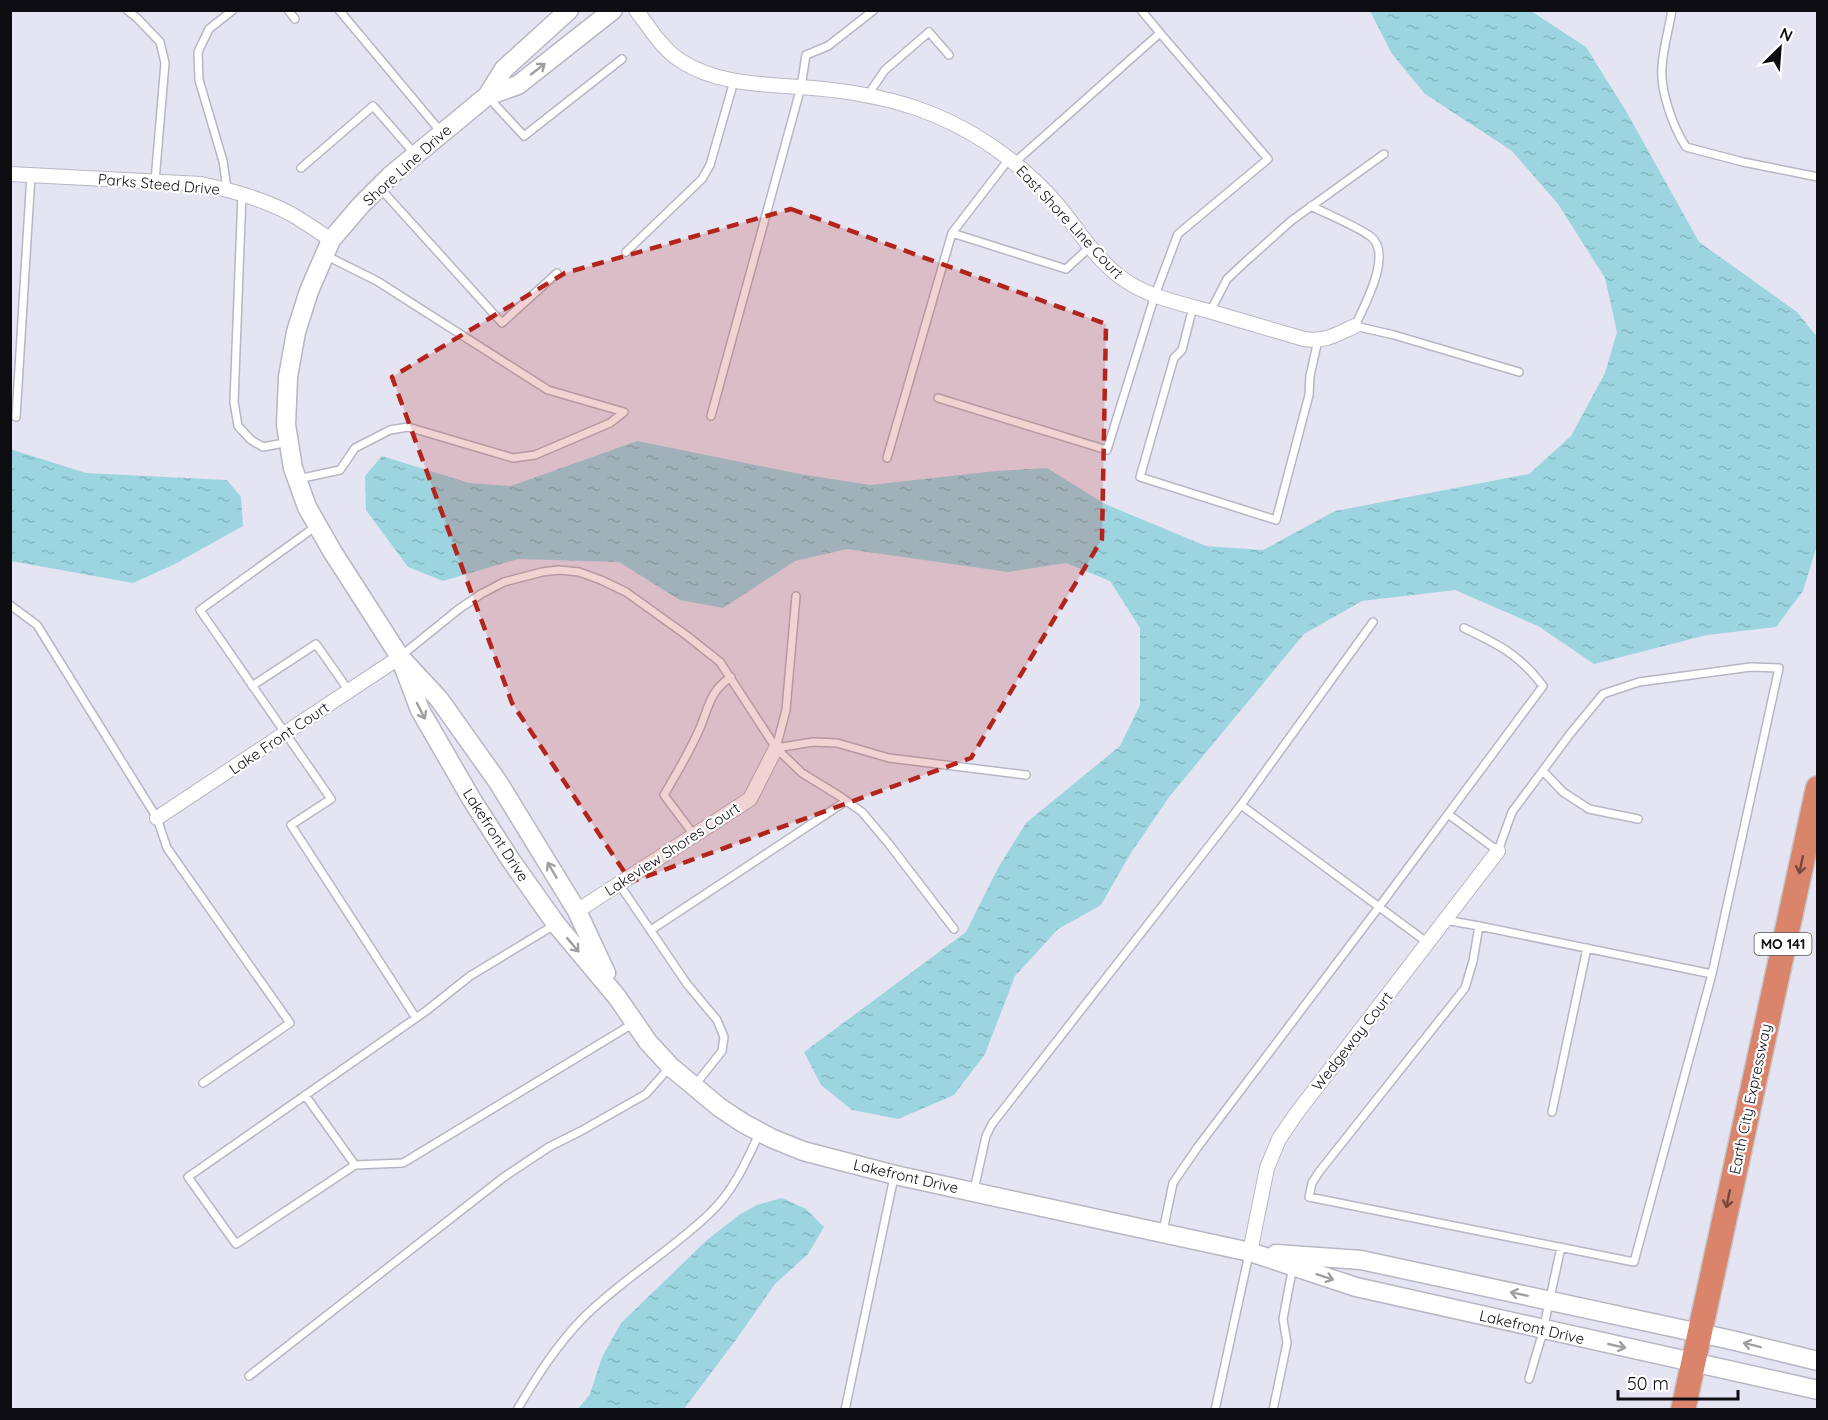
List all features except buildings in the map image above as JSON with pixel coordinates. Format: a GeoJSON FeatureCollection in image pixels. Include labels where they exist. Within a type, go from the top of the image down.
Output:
{"type":"FeatureCollection","features":[{"type":"Feature","properties":{"kind":"highway","name":"Earth City Expressway"},"geometry":{"type":"LineString","coordinates":[[1683,1410],[1818,788]]}},
{"type":"Feature","properties":{"kind":"street"},"geometry":{"type":"LineString","coordinates":[[487,96],[504,69],[569,10]]}},
{"type":"Feature","properties":{"kind":"street"},"geometry":{"type":"LineString","coordinates":[[487,96],[518,86],[613,10]]}},
{"type":"Feature","properties":{"kind":"street","name":"East Shore Line Court"},"geometry":{"type":"LineString","coordinates":[[636,10],[666,48],[679,60],[702,72],[725,80],[867,96],[916,108],[941,118],[967,131],[1012,161],[1056,203],[1117,275],[1137,289],[1304,339],[1318,340]]}},
{"type":"Feature","properties":{"kind":"street","name":"Shore Line Drive"},"geometry":{"type":"LineString","coordinates":[[289,442],[286,425],[288,377],[296,332],[309,291],[328,248],[361,205],[379,187],[487,96]]}},
{"type":"Feature","properties":{"kind":"street","name":"Parks Steed Drive"},"geometry":{"type":"LineString","coordinates":[[10,174],[201,184],[227,189],[290,214],[328,248]]}},
{"type":"Feature","properties":{"kind":"street"},"geometry":{"type":"LineString","coordinates":[[1318,340],[1355,326]]}},
{"type":"Feature","properties":{"kind":"street","name":"Lakefront Drive"},"geometry":{"type":"LineString","coordinates":[[289,442],[292,468],[308,507],[332,551],[400,657],[439,699],[498,782],[577,911],[617,997]]}},
{"type":"Feature","properties":{"kind":"street","name":"Lakefront Drive"},"geometry":{"type":"LineString","coordinates":[[400,657],[420,710],[443,750],[510,859],[556,924],[617,997],[648,1042],[671,1067],[743,1123],[760,1132],[802,1151],[895,1175],[1250,1252],[1356,1287],[1818,1390]]}},
{"type":"Feature","properties":{"kind":"street","name":"Lake Front Court"},"geometry":{"type":"LineString","coordinates":[[157,818],[400,657]]}},
{"type":"Feature","properties":{"kind":"street","name":"Lakeview Shores Court"},"geometry":{"type":"LineString","coordinates":[[577,911],[750,799],[776,748]]}},
{"type":"Feature","properties":{"kind":"street","name":"Wedgeway Court"},"geometry":{"type":"LineString","coordinates":[[1250,1252],[1267,1168],[1279,1138],[1498,851]]}},
{"type":"Feature","properties":{"kind":"street","name":"Lakefront Drive"},"geometry":{"type":"LineString","coordinates":[[1250,1252],[1361,1260],[1818,1361]]}},
{"type":"Feature","properties":{"kind":"lane"},"geometry":{"type":"LineString","coordinates":[[127,10],[160,42],[165,63],[155,182]]}},
{"type":"Feature","properties":{"kind":"lane"},"geometry":{"type":"LineString","coordinates":[[227,189],[223,162],[200,80],[198,52],[208,29],[232,10]]}},
{"type":"Feature","properties":{"kind":"lane"},"geometry":{"type":"LineString","coordinates":[[288,10],[295,19]]}},
{"type":"Feature","properties":{"kind":"lane"},"geometry":{"type":"LineString","coordinates":[[339,10],[442,133]]}},
{"type":"Feature","properties":{"kind":"lane"},"geometry":{"type":"LineString","coordinates":[[711,416],[801,87],[806,55],[828,46],[874,10]]}},
{"type":"Feature","properties":{"kind":"lane"},"geometry":{"type":"LineString","coordinates":[[938,398],[1107,450],[1155,295],[1178,234],[1268,159],[1141,10]]}},
{"type":"Feature","properties":{"kind":"lane"},"geometry":{"type":"LineString","coordinates":[[1672,10],[1662,67],[1663,87],[1677,133],[1686,147],[1743,162],[1818,177]]}},
{"type":"Feature","properties":{"kind":"lane"},"geometry":{"type":"LineString","coordinates":[[867,96],[885,70],[929,32],[949,55]]}},
{"type":"Feature","properties":{"kind":"lane"},"geometry":{"type":"LineString","coordinates":[[887,458],[952,233],[1012,161],[1160,33]]}},
{"type":"Feature","properties":{"kind":"lane"},"geometry":{"type":"LineString","coordinates":[[487,96],[524,136],[622,59]]}},
{"type":"Feature","properties":{"kind":"lane"},"geometry":{"type":"LineString","coordinates":[[626,252],[702,179],[710,165],[734,81]]}},
{"type":"Feature","properties":{"kind":"lane"},"geometry":{"type":"LineString","coordinates":[[301,168],[372,106],[415,155]]}},
{"type":"Feature","properties":{"kind":"lane"},"geometry":{"type":"LineString","coordinates":[[1210,312],[1227,279],[1291,221],[1384,154]]}},
{"type":"Feature","properties":{"kind":"lane"},"geometry":{"type":"LineString","coordinates":[[16,417],[31,175]]}},
{"type":"Feature","properties":{"kind":"lane"},"geometry":{"type":"LineString","coordinates":[[379,187],[502,323],[557,273]]}},
{"type":"Feature","properties":{"kind":"lane"},"geometry":{"type":"LineString","coordinates":[[242,194],[234,402],[238,426],[250,440],[264,447],[289,442]]}},
{"type":"Feature","properties":{"kind":"lane"},"geometry":{"type":"LineString","coordinates":[[1311,206],[1372,237],[1379,251],[1377,276],[1355,326],[1394,334],[1519,372]]}},
{"type":"Feature","properties":{"kind":"lane"},"geometry":{"type":"LineString","coordinates":[[952,233],[1066,269],[1091,246]]}},
{"type":"Feature","properties":{"kind":"lane"},"geometry":{"type":"LineString","coordinates":[[297,479],[340,470],[355,448],[390,430],[408,428],[513,458],[535,455],[610,423],[624,412],[548,390],[328,248]]}},
{"type":"Feature","properties":{"kind":"lane"},"geometry":{"type":"LineString","coordinates":[[1192,307],[1182,350],[1174,358],[1140,477],[1276,520],[1310,395],[1310,376],[1318,340]]}},
{"type":"Feature","properties":{"kind":"lane"},"geometry":{"type":"LineString","coordinates":[[318,525],[200,610],[331,799],[291,825],[416,1018]]}},
{"type":"Feature","properties":{"kind":"lane"},"geometry":{"type":"LineString","coordinates":[[400,657],[459,609],[504,582],[559,570],[579,572],[626,592],[720,662],[776,748],[802,773],[862,812],[954,928]]}},
{"type":"Feature","properties":{"kind":"lane"},"geometry":{"type":"LineString","coordinates":[[776,748],[786,710],[796,596]]}},
{"type":"Feature","properties":{"kind":"lane"},"geometry":{"type":"LineString","coordinates":[[10,605],[37,625],[157,818],[167,848],[290,1023],[203,1083]]}},
{"type":"Feature","properties":{"kind":"lane"},"geometry":{"type":"LineString","coordinates":[[974,1192],[986,1136],[992,1124],[1241,805],[1373,622]]}},
{"type":"Feature","properties":{"kind":"lane"},"geometry":{"type":"LineString","coordinates":[[1162,1233],[1173,1183],[1197,1148],[1543,686],[1530,669],[1499,644],[1464,628]]}},
{"type":"Feature","properties":{"kind":"lane"},"geometry":{"type":"LineString","coordinates":[[252,686],[316,644],[349,691]]}},
{"type":"Feature","properties":{"kind":"lane"},"geometry":{"type":"LineString","coordinates":[[1448,814],[1498,851],[1512,812],[1603,693],[1639,682],[1751,667],[1779,668],[1712,974],[1634,1262],[1309,1197],[1312,1183],[1319,1172],[1465,988],[1473,961],[1479,926]]}},
{"type":"Feature","properties":{"kind":"lane"},"geometry":{"type":"LineString","coordinates":[[693,835],[664,795],[700,728],[707,704],[720,684],[731,677]]}},
{"type":"Feature","properties":{"kind":"lane"},"geometry":{"type":"LineString","coordinates":[[776,748],[813,742],[837,743],[889,758],[1026,775]]}},
{"type":"Feature","properties":{"kind":"lane"},"geometry":{"type":"LineString","coordinates":[[1543,771],[1563,792],[1589,809],[1638,819]]}},
{"type":"Feature","properties":{"kind":"lane"},"geometry":{"type":"LineString","coordinates":[[651,930],[846,801]]}},
{"type":"Feature","properties":{"kind":"lane"},"geometry":{"type":"LineString","coordinates":[[1241,805],[1428,943]]}},
{"type":"Feature","properties":{"kind":"lane"},"geometry":{"type":"LineString","coordinates":[[620,884],[687,984],[717,1020],[724,1037],[722,1051],[694,1087]]}},
{"type":"Feature","properties":{"kind":"lane"},"geometry":{"type":"LineString","coordinates":[[1445,920],[1712,974]]}},
{"type":"Feature","properties":{"kind":"lane"},"geometry":{"type":"LineString","coordinates":[[556,924],[470,976],[416,1018],[188,1177],[236,1244],[355,1165],[403,1163],[635,1023]]}},
{"type":"Feature","properties":{"kind":"lane"},"geometry":{"type":"LineString","coordinates":[[1552,1112],[1587,948]]}},
{"type":"Feature","properties":{"kind":"lane"},"geometry":{"type":"LineString","coordinates":[[249,1376],[504,1177],[549,1147],[646,1094],[671,1067]]}},
{"type":"Feature","properties":{"kind":"lane"},"geometry":{"type":"LineString","coordinates":[[305,1095],[355,1165]]}},
{"type":"Feature","properties":{"kind":"lane"},"geometry":{"type":"LineString","coordinates":[[516,1410],[544,1364],[584,1318],[711,1213],[740,1172],[760,1132]]}},
{"type":"Feature","properties":{"kind":"lane"},"geometry":{"type":"LineString","coordinates":[[845,1410],[895,1175]]}},
{"type":"Feature","properties":{"kind":"lane"},"geometry":{"type":"LineString","coordinates":[[1528,1379],[1561,1247]]}},
{"type":"Feature","properties":{"kind":"lane"},"geometry":{"type":"LineString","coordinates":[[1215,1410],[1250,1252]]}},
{"type":"Feature","properties":{"kind":"lane"},"geometry":{"type":"LineString","coordinates":[[1273,1410],[1287,1343],[1283,1319],[1293,1266]]}},
{"type":"Feature","properties":{"kind":"highlighted area"},"geometry":{"type":"Polygon","coordinates":[[[791,209],[1106,324],[1102,539],[971,758],[631,882],[512,703],[392,377],[565,273],[791,209]]]}},
{"type":"Feature","properties":{"kind":"water"},"geometry":{"type":"Polygon","coordinates":[[[1370,11],[1531,11],[1586,47],[1626,111],[1699,242],[1797,312],[1817,337],[1817,545],[1803,591],[1776,627],[1707,635],[1594,664],[1538,626],[1455,590],[1362,601],[1304,634],[1169,797],[1129,856],[1101,905],[1058,929],[1015,976],[985,1054],[954,1095],[898,1119],[852,1110],[821,1085],[804,1052],[966,932],[998,868],[1026,823],[1120,746],[1140,705],[1140,628],[1110,581],[1066,563],[1008,572],[847,549],[795,561],[723,608],[680,600],[619,562],[518,559],[443,581],[408,567],[366,510],[365,476],[382,456],[469,483],[511,486],[637,441],[800,474],[870,485],[996,471],[1047,468],[1105,504],[1206,546],[1263,550],[1335,511],[1529,474],[1571,436],[1605,373],[1617,332],[1605,278],[1558,204],[1512,151],[1425,94],[1392,54],[1370,11]]]}},
{"type":"Feature","properties":{"kind":"water"},"geometry":{"type":"Polygon","coordinates":[[[10,449],[86,473],[227,480],[241,497],[243,526],[173,565],[133,583],[11,561],[10,449]]]}},
{"type":"Feature","properties":{"kind":"water"},"geometry":{"type":"Polygon","coordinates":[[[782,1198],[806,1209],[824,1227],[808,1254],[775,1284],[684,1409],[578,1409],[590,1394],[602,1357],[621,1323],[707,1240],[739,1215],[757,1205],[782,1198]]]}}]}
